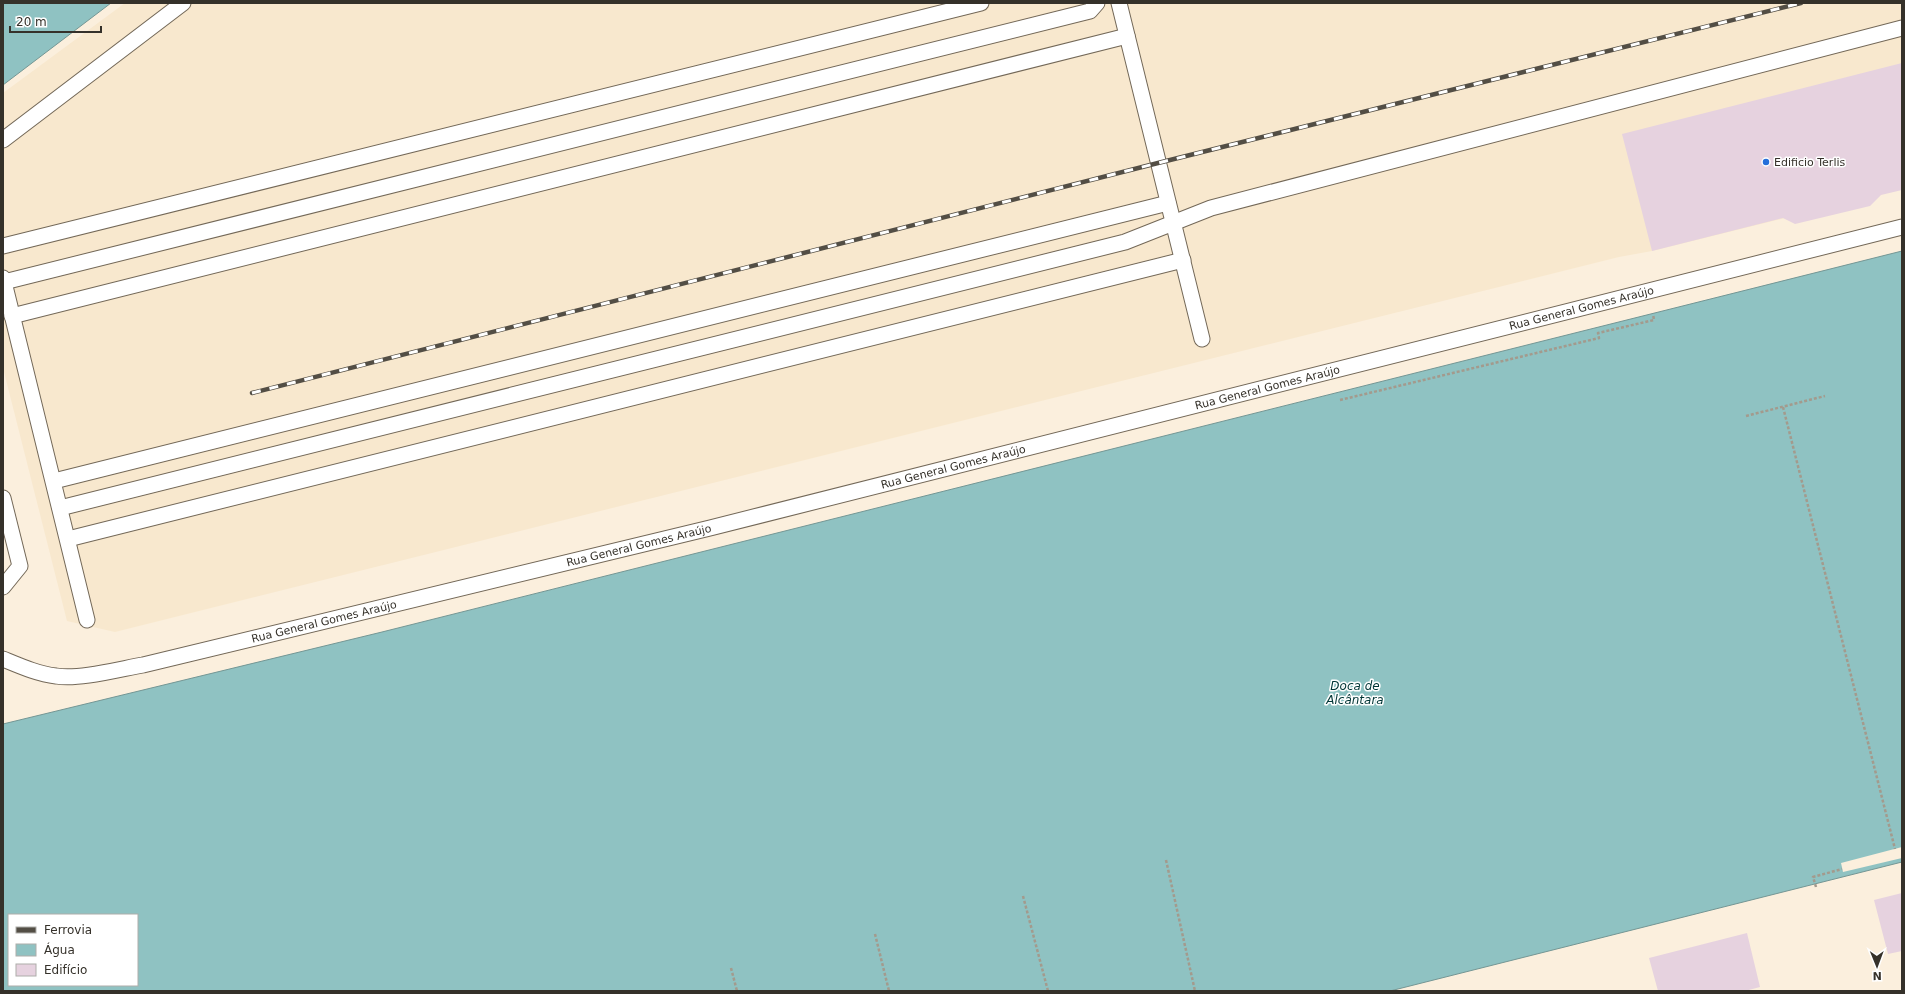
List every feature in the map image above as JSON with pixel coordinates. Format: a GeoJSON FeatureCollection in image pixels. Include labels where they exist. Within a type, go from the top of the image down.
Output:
{"type":"FeatureCollection","features":[{"type":"Feature","properties":{"kind":"lane"},"geometry":{"type":"LineString","coordinates":[[3,140],[183,3]]}},
{"type":"Feature","properties":{"kind":"lane"},"geometry":{"type":"LineString","coordinates":[[3,246],[981,3]]}},
{"type":"Feature","properties":{"kind":"lane"},"geometry":{"type":"LineString","coordinates":[[87,620],[54,481],[3,280],[1090,11],[1097,3]]}},
{"type":"Feature","properties":{"kind":"lane"},"geometry":{"type":"LineString","coordinates":[[1119,3],[1202,339]]}},
{"type":"Feature","properties":{"kind":"lane"},"geometry":{"type":"LineString","coordinates":[[60,508],[1125,242],[1211,208],[1902,28]]}},
{"type":"Feature","properties":{"kind":"lane"},"geometry":{"type":"LineString","coordinates":[[12,316],[1127,36]]}},
{"type":"Feature","properties":{"kind":"lane"},"geometry":{"type":"LineString","coordinates":[[54,481],[1168,203]]}},
{"type":"Feature","properties":{"kind":"lane","name":"Rua General Gomes Araújo"},"geometry":{"type":"LineString","coordinates":[[3,659],[31,671],[58,677],[90,675],[143,665],[718,526],[1902,227]]}},
{"type":"Feature","properties":{"kind":"lane"},"geometry":{"type":"LineString","coordinates":[[68,538],[1183,260]]}},
{"type":"Feature","properties":{"kind":"lane"},"geometry":{"type":"LineString","coordinates":[[3,498],[20,566],[3,587]]}},
{"type":"Feature","properties":{"kind":"path"},"geometry":{"type":"LineString","coordinates":[[1340,400],[1599,338],[1598,333],[1654,320],[1651,308]]}},
{"type":"Feature","properties":{"kind":"path"},"geometry":{"type":"LineString","coordinates":[[1746,416],[1826,396]]}},
{"type":"Feature","properties":{"kind":"path"},"geometry":{"type":"LineString","coordinates":[[1783,407],[1895,849]]}},
{"type":"Feature","properties":{"kind":"path"},"geometry":{"type":"LineString","coordinates":[[1166,860],[1195,991]]}},
{"type":"Feature","properties":{"kind":"path"},"geometry":{"type":"LineString","coordinates":[[1816,887],[1813,877],[1842,869]]}},
{"type":"Feature","properties":{"kind":"path"},"geometry":{"type":"LineString","coordinates":[[1023,896],[1048,991]]}},
{"type":"Feature","properties":{"kind":"path"},"geometry":{"type":"LineString","coordinates":[[875,934],[889,991]]}},
{"type":"Feature","properties":{"kind":"path"},"geometry":{"type":"LineString","coordinates":[[731,968],[737,991]]}},
{"type":"Feature","properties":{"kind":"shaded area"},"geometry":{"type":"Polygon","coordinates":[[[125,3],[1902,3],[1902,189],[1652,251],[1619,257],[115,632],[67,621],[3,368],[3,93],[125,3]]]}},
{"type":"Feature","properties":{"kind":"water"},"geometry":{"type":"Polygon","coordinates":[[[3,3],[111,3],[3,85],[3,3]]]}},
{"type":"Feature","properties":{"kind":"water","name":"Doca de Alcântara"},"geometry":{"type":"Polygon","coordinates":[[[1902,251],[1902,862],[1390,991],[3,991],[3,724],[382,632],[1902,251]]]}},
{"type":"Feature","properties":{"kind":"pier"},"geometry":{"type":"Polygon","coordinates":[[[1902,847],[1902,858],[1843,872],[1841,863],[1902,847]]]}},
{"type":"Feature","properties":{"kind":"building","name":"Edificio Terlis"},"geometry":{"type":"Polygon","coordinates":[[[1902,63],[1902,190],[1881,195],[1870,206],[1795,224],[1783,218],[1652,251],[1622,134],[1902,63]]]}},
{"type":"Feature","properties":{"kind":"building"},"geometry":{"type":"Polygon","coordinates":[[[1902,893],[1902,951],[1888,954],[1874,900],[1902,893]]]}},
{"type":"Feature","properties":{"kind":"building"},"geometry":{"type":"Polygon","coordinates":[[[1747,933],[1760,987],[1745,991],[1658,991],[1649,958],[1747,933]]]}},
{"type":"Feature","properties":{"kind":"railway"},"geometry":{"type":"LineString","coordinates":[[252,393],[1158,163],[1801,3]]}},
{"type":"Feature","properties":{"kind":"place","name":"Edificio Terlis"},"geometry":{"type":"Point","coordinates":[1766,162]}}]}
